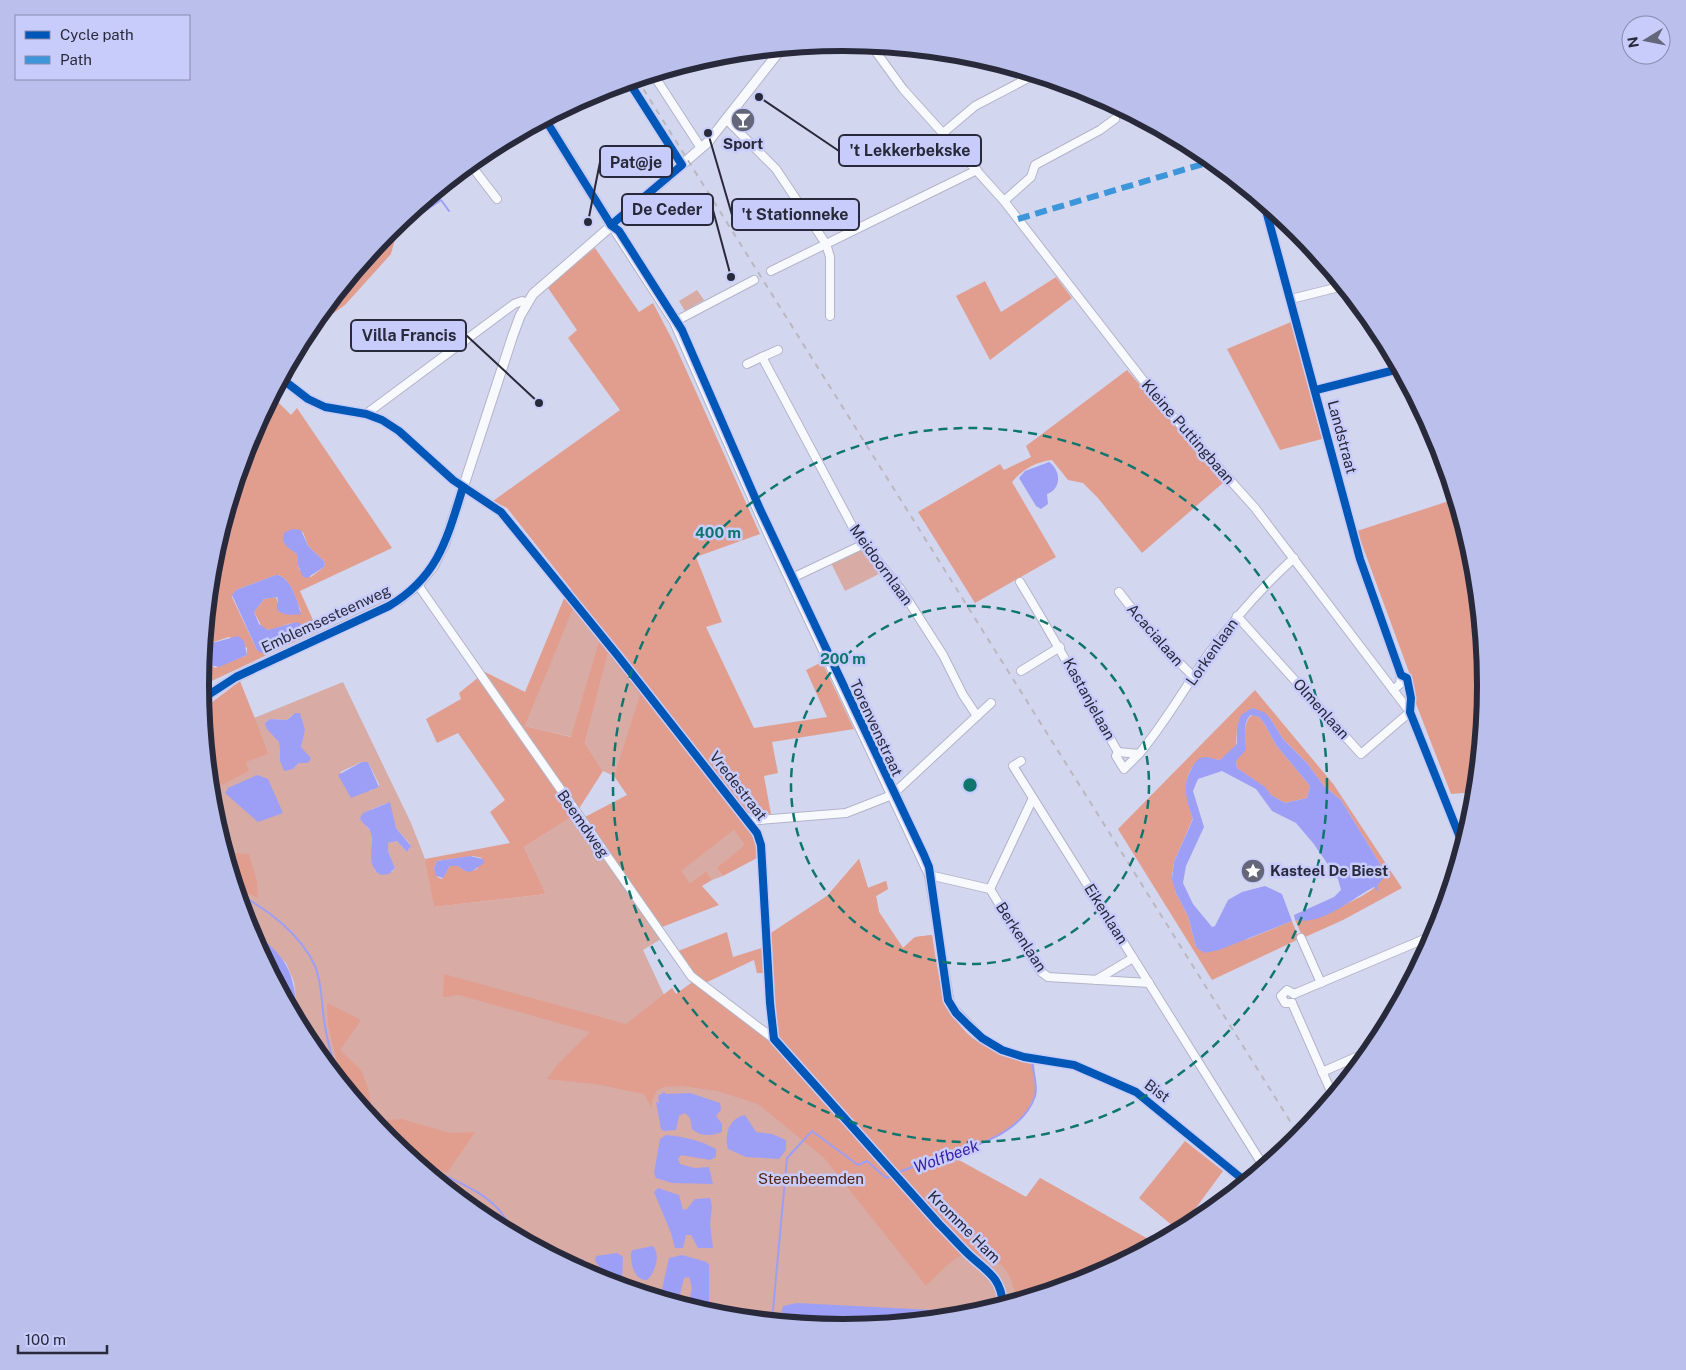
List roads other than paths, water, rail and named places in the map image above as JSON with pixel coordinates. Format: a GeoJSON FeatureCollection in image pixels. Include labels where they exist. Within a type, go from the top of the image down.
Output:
{"type":"FeatureCollection","features":[{"type":"Feature","properties":{"kind":"street","name":"Kleine Puttingbaan"},"geometry":{"type":"LineString","coordinates":[[877,53],[900,84],[1004,201],[1160,402],[1255,508],[1410,712],[1458,836]]}},
{"type":"Feature","properties":{"kind":"street","name":"Emblemsesteenweg"},"geometry":{"type":"LineString","coordinates":[[209,694],[236,677],[389,606],[418,585],[433,567],[445,543],[513,335],[527,303],[541,285],[702,148],[776,55]]}},
{"type":"Feature","properties":{"kind":"street"},"geometry":{"type":"LineString","coordinates":[[943,132],[975,106],[1027,79]]}},
{"type":"Feature","properties":{"kind":"street"},"geometry":{"type":"LineString","coordinates":[[657,80],[702,148]]}},
{"type":"Feature","properties":{"kind":"street"},"geometry":{"type":"LineString","coordinates":[[726,119],[776,169],[826,244],[830,257],[830,316]]}},
{"type":"Feature","properties":{"kind":"street"},"geometry":{"type":"LineString","coordinates":[[1004,201],[1031,177],[1035,165],[1100,130],[1115,119]]}},
{"type":"Feature","properties":{"kind":"street"},"geometry":{"type":"LineString","coordinates":[[548,124],[611,225]]}},
{"type":"Feature","properties":{"kind":"street"},"geometry":{"type":"LineString","coordinates":[[474,170],[497,199]]}},
{"type":"Feature","properties":{"kind":"street"},"geometry":{"type":"LineString","coordinates":[[771,271],[977,170]]}},
{"type":"Feature","properties":{"kind":"street","name":"Landstraat"},"geometry":{"type":"LineString","coordinates":[[1267,215],[1360,559],[1401,675],[1400,684],[1393,690]]}},
{"type":"Feature","properties":{"kind":"street","name":"Torenvenstraat"},"geometry":{"type":"LineString","coordinates":[[611,225],[674,322],[790,579],[929,875],[950,1005],[968,1025],[991,1044],[1012,1054],[1034,1058]]}},
{"type":"Feature","properties":{"kind":"street"},"geometry":{"type":"LineString","coordinates":[[674,322],[754,280]]}},
{"type":"Feature","properties":{"kind":"street"},"geometry":{"type":"LineString","coordinates":[[1291,299],[1336,288]]}},
{"type":"Feature","properties":{"kind":"street"},"geometry":{"type":"LineString","coordinates":[[366,414],[514,304],[522,301],[527,303]]}},
{"type":"Feature","properties":{"kind":"street"},"geometry":{"type":"LineString","coordinates":[[747,364],[778,350]]}},
{"type":"Feature","properties":{"kind":"street","name":"Meidoornlaan"},"geometry":{"type":"LineString","coordinates":[[762,358],[864,544],[902,591],[943,655],[963,695],[977,716]]}},
{"type":"Feature","properties":{"kind":"street"},"geometry":{"type":"LineString","coordinates":[[1316,390],[1393,370]]}},
{"type":"Feature","properties":{"kind":"street","name":"Vredestraat"},"geometry":{"type":"LineString","coordinates":[[287,382],[326,408],[366,414],[382,420],[399,431],[463,487],[495,508],[507,519],[754,829],[761,845],[770,1003],[774,1039]]}},
{"type":"Feature","properties":{"kind":"street"},"geometry":{"type":"LineString","coordinates":[[790,579],[864,544]]}},
{"type":"Feature","properties":{"kind":"street","name":"Lorkenlaan"},"geometry":{"type":"LineString","coordinates":[[1118,752],[1116,756],[1124,769],[1158,731],[1237,616],[1272,578],[1294,558]]}},
{"type":"Feature","properties":{"kind":"street","name":"Kastanjelaan"},"geometry":{"type":"LineString","coordinates":[[1020,582],[1060,647],[1083,692],[1118,752]]}},
{"type":"Feature","properties":{"kind":"street","name":"Beemdweg"},"geometry":{"type":"LineString","coordinates":[[418,585],[691,976],[774,1039]]}},
{"type":"Feature","properties":{"kind":"street","name":"Acacialaan"},"geometry":{"type":"LineString","coordinates":[[1119,592],[1157,641],[1194,677]]}},
{"type":"Feature","properties":{"kind":"street","name":"Olmenlaan"},"geometry":{"type":"LineString","coordinates":[[1237,616],[1361,754],[1410,712]]}},
{"type":"Feature","properties":{"kind":"street","name":"Kastanjelaan"},"geometry":{"type":"LineString","coordinates":[[1021,671],[1060,647]]}},
{"type":"Feature","properties":{"kind":"street"},"geometry":{"type":"LineString","coordinates":[[892,795],[991,703]]}},
{"type":"Feature","properties":{"kind":"street"},"geometry":{"type":"LineString","coordinates":[[1118,752],[1139,754]]}},
{"type":"Feature","properties":{"kind":"street","name":"Eikenlaan"},"geometry":{"type":"LineString","coordinates":[[1021,760],[1013,766],[1261,1161]]}},
{"type":"Feature","properties":{"kind":"street","name":"Vredestraat"},"geometry":{"type":"LineString","coordinates":[[748,821],[846,813],[892,795]]}},
{"type":"Feature","properties":{"kind":"street"},"geometry":{"type":"LineString","coordinates":[[990,889],[1033,798]]}},
{"type":"Feature","properties":{"kind":"street"},"geometry":{"type":"LineString","coordinates":[[1026,814],[1042,812]]}},
{"type":"Feature","properties":{"kind":"street","name":"Vredestraat"},"geometry":{"type":"LineString","coordinates":[[754,829],[763,821]]}},
{"type":"Feature","properties":{"kind":"street","name":"Berkenlaan"},"geometry":{"type":"LineString","coordinates":[[929,875],[990,889],[1040,971],[1048,977],[1149,983]]}},
{"type":"Feature","properties":{"kind":"street"},"geometry":{"type":"LineString","coordinates":[[1301,938],[1321,983]]}},
{"type":"Feature","properties":{"kind":"street"},"geometry":{"type":"LineString","coordinates":[[1294,994],[1423,941]]}},
{"type":"Feature","properties":{"kind":"street"},"geometry":{"type":"LineString","coordinates":[[1096,980],[1133,958]]}},
{"type":"Feature","properties":{"kind":"street"},"geometry":{"type":"LineString","coordinates":[[1292,1003],[1284,1002],[1281,996],[1287,990],[1294,994]]}},
{"type":"Feature","properties":{"kind":"street"},"geometry":{"type":"LineString","coordinates":[[1292,1003],[1295,998],[1294,994]]}},
{"type":"Feature","properties":{"kind":"street"},"geometry":{"type":"LineString","coordinates":[[1292,1003],[1330,1090]]}},
{"type":"Feature","properties":{"kind":"street","name":"Kromme Ham"},"geometry":{"type":"LineString","coordinates":[[774,1039],[968,1254],[993,1275],[1000,1287],[1002,1298]]}},
{"type":"Feature","properties":{"kind":"street"},"geometry":{"type":"LineString","coordinates":[[1322,1072],[1356,1057]]}},
{"type":"Feature","properties":{"kind":"street","name":"Bist"},"geometry":{"type":"LineString","coordinates":[[1034,1058],[1066,1062],[1079,1066],[1136,1092],[1241,1178]]}},
{"type":"Feature","properties":{"kind":"water"},"geometry":{"type":"Polygon","coordinates":[[[1049,462],[1056,470],[1058,479],[1055,488],[1047,494],[1048,504],[1041,509],[1036,506],[1019,478],[1025,471],[1049,462]]]}},
{"type":"Feature","properties":{"kind":"water"},"geometry":{"type":"Polygon","coordinates":[[[292,529],[301,530],[308,546],[325,562],[324,567],[307,578],[303,577],[298,565],[297,554],[287,547],[283,541],[284,533],[292,529]]]}},
{"type":"Feature","properties":{"kind":"water"},"geometry":{"type":"Polygon","coordinates":[[[276,575],[281,576],[289,584],[301,614],[281,613],[277,609],[277,597],[264,599],[254,612],[259,624],[268,630],[297,622],[307,627],[308,631],[261,653],[257,650],[232,595],[236,590],[276,575]]]}},
{"type":"Feature","properties":{"kind":"water"},"geometry":{"type":"Polygon","coordinates":[[[238,636],[244,641],[247,655],[219,667],[210,665],[211,643],[238,636]]]}},
{"type":"Feature","properties":{"kind":"water"},"geometry":{"type":"Polygon","coordinates":[[[1252,708],[1264,712],[1270,718],[1283,739],[1307,763],[1324,786],[1341,800],[1385,872],[1385,876],[1377,886],[1379,892],[1374,887],[1326,915],[1305,921],[1295,920],[1294,915],[1334,897],[1341,890],[1338,879],[1313,843],[1296,823],[1272,811],[1256,789],[1222,771],[1198,779],[1193,791],[1204,827],[1186,866],[1183,883],[1193,904],[1212,927],[1215,926],[1228,900],[1242,892],[1265,886],[1282,894],[1292,921],[1219,950],[1204,953],[1196,947],[1188,916],[1176,893],[1172,879],[1174,862],[1193,819],[1186,794],[1186,782],[1193,766],[1198,760],[1206,757],[1220,760],[1237,744],[1237,728],[1241,715],[1252,708]],[[1251,715],[1246,722],[1246,750],[1236,761],[1237,768],[1265,787],[1271,795],[1285,803],[1307,798],[1310,786],[1276,745],[1259,717],[1251,715]]]}},
{"type":"Feature","properties":{"kind":"water"},"geometry":{"type":"Polygon","coordinates":[[[295,713],[300,713],[305,730],[301,747],[311,758],[308,763],[299,763],[293,769],[284,771],[280,761],[279,742],[266,728],[265,723],[270,719],[287,720],[295,713]]]}},
{"type":"Feature","properties":{"kind":"water"},"geometry":{"type":"Polygon","coordinates":[[[362,762],[368,762],[379,787],[351,798],[338,775],[362,762]]]}},
{"type":"Feature","properties":{"kind":"water"},"geometry":{"type":"Polygon","coordinates":[[[257,775],[268,779],[283,813],[258,822],[225,793],[228,788],[257,775]]]}},
{"type":"Feature","properties":{"kind":"water"},"geometry":{"type":"Polygon","coordinates":[[[390,802],[396,828],[411,846],[407,852],[397,841],[388,843],[388,851],[395,868],[389,874],[381,875],[373,867],[370,831],[360,818],[363,813],[390,802]]]}},
{"type":"Feature","properties":{"kind":"water"},"geometry":{"type":"Polygon","coordinates":[[[470,856],[483,859],[484,863],[469,872],[458,866],[450,866],[443,878],[436,876],[434,868],[437,861],[470,856]]]}},
{"type":"Feature","properties":{"kind":"water"},"geometry":{"type":"Polygon","coordinates":[[[262,938],[274,949],[288,968],[295,991],[297,1007],[262,938]]]}},
{"type":"Feature","properties":{"kind":"water"},"geometry":{"type":"Polygon","coordinates":[[[664,1092],[666,1094],[690,1093],[720,1103],[721,1110],[716,1116],[722,1124],[722,1132],[710,1135],[699,1133],[692,1129],[690,1118],[685,1113],[679,1116],[676,1130],[664,1131],[661,1129],[656,1102],[659,1103],[658,1096],[664,1092]]]}},
{"type":"Feature","properties":{"kind":"water"},"geometry":{"type":"Polygon","coordinates":[[[745,1115],[756,1132],[772,1134],[786,1140],[786,1150],[779,1159],[746,1157],[728,1149],[727,1132],[729,1128],[735,1119],[745,1115]]]}},
{"type":"Feature","properties":{"kind":"water"},"geometry":{"type":"Polygon","coordinates":[[[666,1135],[692,1139],[716,1149],[716,1157],[710,1160],[681,1155],[678,1159],[680,1164],[694,1168],[709,1167],[713,1184],[672,1183],[656,1178],[654,1173],[660,1139],[666,1135]]]}},
{"type":"Feature","properties":{"kind":"water"},"geometry":{"type":"Polygon","coordinates":[[[658,1188],[679,1195],[683,1210],[687,1209],[695,1199],[710,1198],[712,1206],[710,1224],[713,1248],[698,1248],[691,1235],[686,1235],[683,1248],[675,1248],[671,1233],[654,1192],[658,1188]]]}},
{"type":"Feature","properties":{"kind":"water"},"geometry":{"type":"Polygon","coordinates":[[[653,1246],[657,1254],[655,1269],[647,1280],[643,1280],[634,1271],[631,1253],[633,1250],[653,1246]]]}},
{"type":"Feature","properties":{"kind":"water"},"geometry":{"type":"Polygon","coordinates":[[[617,1253],[623,1257],[622,1279],[603,1272],[595,1261],[596,1256],[617,1253]]]}},
{"type":"Feature","properties":{"kind":"water"},"geometry":{"type":"Polygon","coordinates":[[[682,1255],[707,1262],[709,1265],[709,1304],[689,1300],[692,1288],[689,1277],[684,1278],[679,1297],[661,1292],[669,1258],[682,1255]]]}},
{"type":"Feature","properties":{"kind":"water"},"geometry":{"type":"Polygon","coordinates":[[[575,1259],[583,1259],[586,1264],[575,1259]]]}},
{"type":"Feature","properties":{"kind":"water"},"geometry":{"type":"Polygon","coordinates":[[[797,1303],[943,1310],[843,1319],[781,1315],[783,1306],[797,1303]]]}},
{"type":"Feature","properties":{"kind":"waterway"},"geometry":{"type":"LineString","coordinates":[[417,216],[441,200],[449,211]]}},
{"type":"Feature","properties":{"kind":"waterway"},"geometry":{"type":"LineString","coordinates":[[246,899],[261,907],[282,924],[301,944],[315,966],[322,996],[326,1033],[334,1062]]}},
{"type":"Feature","properties":{"kind":"waterway","name":"Wolfbeek"},"geometry":{"type":"LineString","coordinates":[[897,1173],[976,1146],[1013,1126],[1026,1113],[1035,1096],[1036,1084],[1032,1062]]}},
{"type":"Feature","properties":{"kind":"waterway","name":"Wolfbeek"},"geometry":{"type":"LineString","coordinates":[[773,1314],[787,1158],[812,1131],[858,1165],[867,1161],[886,1178],[893,1175]]}},
{"type":"Feature","properties":{"kind":"waterway"},"geometry":{"type":"LineString","coordinates":[[439,1173],[473,1189],[486,1198],[497,1208],[507,1222]]}},
{"type":"Feature","properties":{"kind":"railway"},"geometry":{"type":"LineString","coordinates":[[640,85],[1295,1129]]}},
{"type":"Feature","properties":{"kind":"place","name":"'t Lekkerbekske"},"geometry":{"type":"Point","coordinates":[759,97]}},
{"type":"Feature","properties":{"kind":"place","name":"Sport"},"geometry":{"type":"Point","coordinates":[743,120]}},
{"type":"Feature","properties":{"kind":"place","name":"'t Stationneke"},"geometry":{"type":"Point","coordinates":[708,133]}},
{"type":"Feature","properties":{"kind":"place","name":"Pat@je"},"geometry":{"type":"Point","coordinates":[588,222]}},
{"type":"Feature","properties":{"kind":"place","name":"De Ceder"},"geometry":{"type":"Point","coordinates":[731,277]}},
{"type":"Feature","properties":{"kind":"place","name":"Villa Francis"},"geometry":{"type":"Point","coordinates":[539,403]}},
{"type":"Feature","properties":{"kind":"place","name":"Kasteel De Biest"},"geometry":{"type":"Point","coordinates":[1253,871]}},
{"type":"Feature","properties":{"kind":"park label","name":"Steenbeemden"},"geometry":{"type":"Point","coordinates":[811,1179]}}]}
